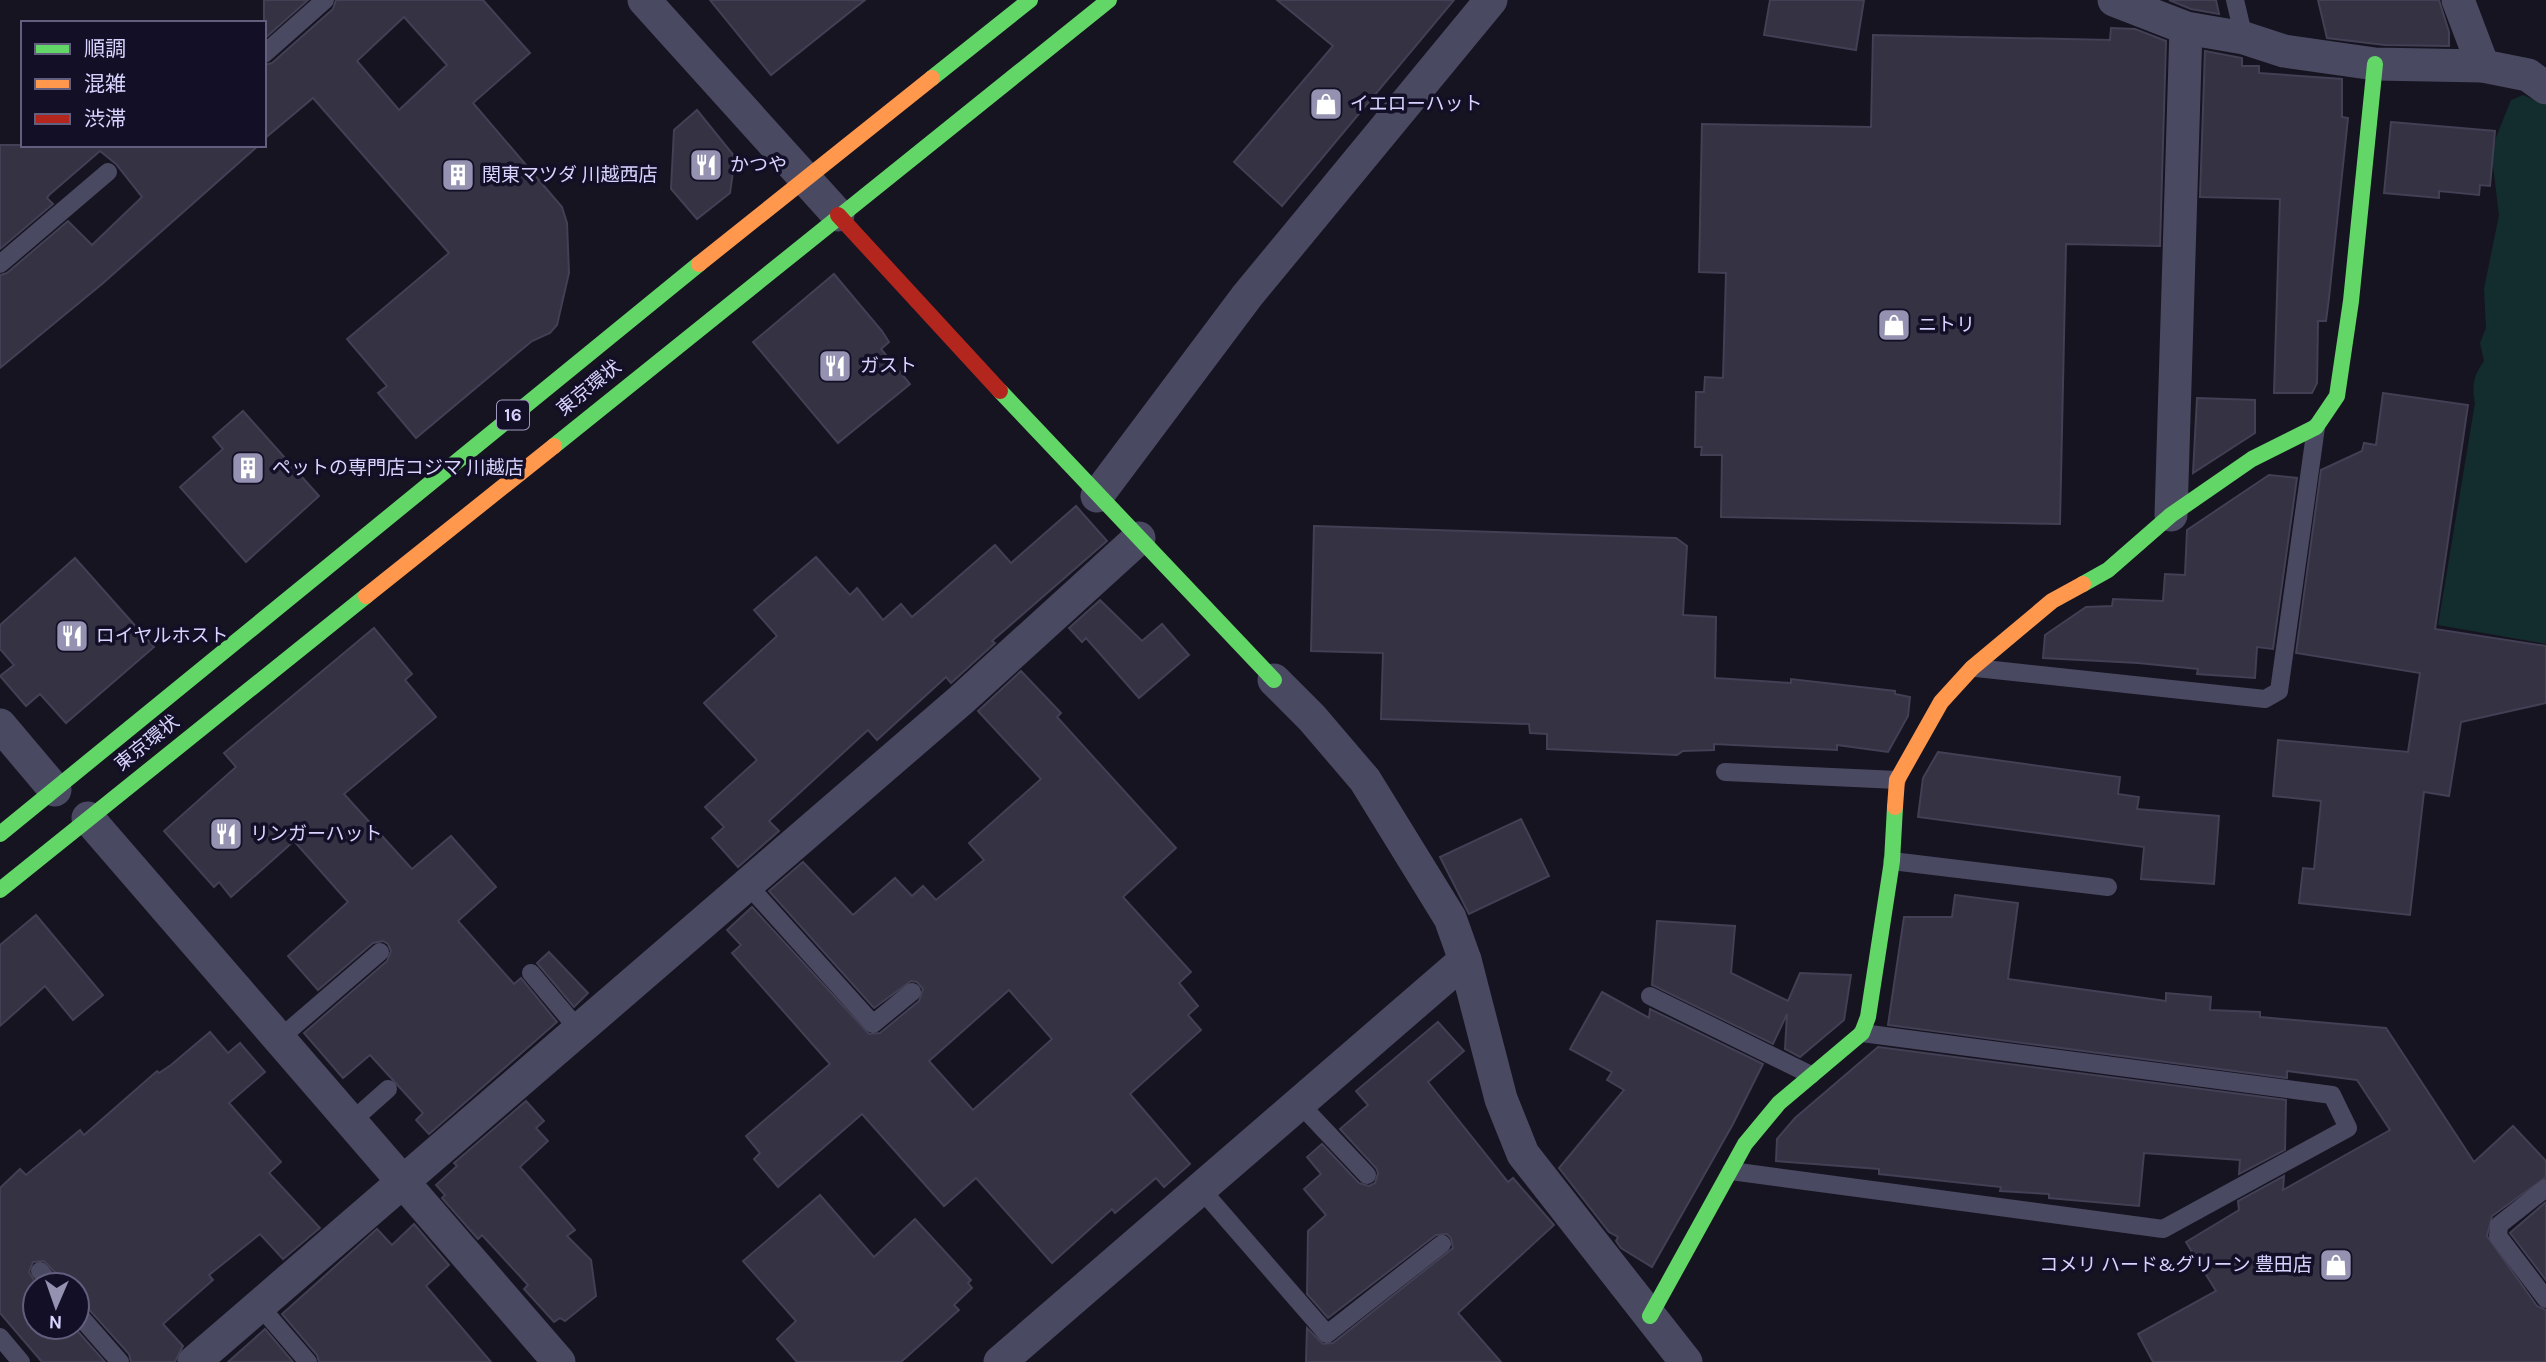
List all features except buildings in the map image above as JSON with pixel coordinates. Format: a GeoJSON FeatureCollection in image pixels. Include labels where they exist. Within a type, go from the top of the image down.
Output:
{"type":"FeatureCollection","features":[{"type":"Feature","properties":{"kind":"main road","name":"東京環状"},"geometry":{"type":"LineString","coordinates":[[0,834],[803,179],[1030,0]]}},
{"type":"Feature","properties":{"kind":"main road","name":"東京環状"},"geometry":{"type":"LineString","coordinates":[[0,890],[1109,0]]}},
{"type":"Feature","properties":{"kind":"main road"},"geometry":{"type":"LineString","coordinates":[[1650,1317],[1701,1219],[1745,1144],[1779,1103],[1862,1033],[1868,1017],[1892,862],[1897,780],[1941,702],[1972,668],[2052,601],[2108,570],[2171,515],[2252,459],[2316,427],[2337,396],[2351,301],[2375,64]]}},
{"type":"Feature","properties":{"kind":"main road"},"geometry":{"type":"LineString","coordinates":[[838,215],[1097,496],[1274,680]]}},
{"type":"Feature","properties":{"kind":"street"},"geometry":{"type":"LineString","coordinates":[[644,0],[838,215]]}},
{"type":"Feature","properties":{"kind":"street"},"geometry":{"type":"LineString","coordinates":[[1097,496],[1247,296],[1491,0]]}},
{"type":"Feature","properties":{"kind":"street"},"geometry":{"type":"LineString","coordinates":[[2113,0],[2186,28],[2244,38],[2284,51],[2375,64],[2483,66],[2528,75],[2546,88]]}},
{"type":"Feature","properties":{"kind":"street"},"geometry":{"type":"LineString","coordinates":[[2458,0],[2483,66]]}},
{"type":"Feature","properties":{"kind":"street"},"geometry":{"type":"LineString","coordinates":[[2171,515],[2186,28]]}},
{"type":"Feature","properties":{"kind":"street"},"geometry":{"type":"LineString","coordinates":[[194,1362],[961,701],[1139,538]]}},
{"type":"Feature","properties":{"kind":"street"},"geometry":{"type":"LineString","coordinates":[[1274,680],[1312,718],[1365,780],[1450,918],[1465,960],[1501,1098],[1523,1154],[1686,1362]]}},
{"type":"Feature","properties":{"kind":"street"},"geometry":{"type":"LineString","coordinates":[[0,725],[55,790]]}},
{"type":"Feature","properties":{"kind":"street"},"geometry":{"type":"LineString","coordinates":[[88,818],[559,1362]]}},
{"type":"Feature","properties":{"kind":"street"},"geometry":{"type":"LineString","coordinates":[[1008,1359],[1200,1188],[1465,960]]}},
{"type":"Feature","properties":{"kind":"lane"},"geometry":{"type":"LineString","coordinates":[[266,52],[325,0]]}},
{"type":"Feature","properties":{"kind":"lane"},"geometry":{"type":"LineString","coordinates":[[2235,0],[2244,38]]}},
{"type":"Feature","properties":{"kind":"lane"},"geometry":{"type":"LineString","coordinates":[[0,264],[108,172]]}},
{"type":"Feature","properties":{"kind":"lane"},"geometry":{"type":"LineString","coordinates":[[1972,668],[2265,699],[2279,691],[2316,427]]}},
{"type":"Feature","properties":{"kind":"lane"},"geometry":{"type":"LineString","coordinates":[[1725,772],[1897,780]]}},
{"type":"Feature","properties":{"kind":"lane"},"geometry":{"type":"LineString","coordinates":[[1892,862],[2108,887]]}},
{"type":"Feature","properties":{"kind":"lane"},"geometry":{"type":"LineString","coordinates":[[747,884],[873,1024],[912,992]]}},
{"type":"Feature","properties":{"kind":"lane"},"geometry":{"type":"LineString","coordinates":[[279,1039],[380,952]]}},
{"type":"Feature","properties":{"kind":"lane"},"geometry":{"type":"LineString","coordinates":[[531,974],[578,1029]]}},
{"type":"Feature","properties":{"kind":"lane"},"geometry":{"type":"LineString","coordinates":[[1650,996],[1811,1075]]}},
{"type":"Feature","properties":{"kind":"lane"},"geometry":{"type":"LineString","coordinates":[[1731,1171],[2163,1229],[2348,1128],[2332,1095],[1862,1033]]}},
{"type":"Feature","properties":{"kind":"lane"},"geometry":{"type":"LineString","coordinates":[[352,1121],[388,1089]]}},
{"type":"Feature","properties":{"kind":"lane"},"geometry":{"type":"LineString","coordinates":[[1299,1102],[1367,1175]]}},
{"type":"Feature","properties":{"kind":"lane"},"geometry":{"type":"LineString","coordinates":[[1200,1188],[1327,1334],[1442,1244]]}},
{"type":"Feature","properties":{"kind":"lane"},"geometry":{"type":"LineString","coordinates":[[2546,1188],[2499,1224],[2498,1236],[2546,1299]]}},
{"type":"Feature","properties":{"kind":"lane"},"geometry":{"type":"LineString","coordinates":[[259,1305],[308,1362]]}},
{"type":"Feature","properties":{"kind":"lane"},"geometry":{"type":"LineString","coordinates":[[91,1329],[120,1362]]}},
{"type":"Feature","properties":{"kind":"lane"},"geometry":{"type":"LineString","coordinates":[[0,1338],[21,1362]]}},
{"type":"Feature","properties":{"kind":"green space"},"geometry":{"type":"Polygon","coordinates":[[[2523,95],[2546,105],[2546,644],[2438,625],[2475,403],[2474,381],[2484,361],[2480,343],[2486,328],[2484,289],[2499,215],[2491,150],[2511,100],[2523,95]]]}},
{"type":"Feature","properties":{"kind":"traffic: fast"},"geometry":{"type":"LineString","coordinates":[[932,78],[1030,0]]}},
{"type":"Feature","properties":{"kind":"traffic: fast"},"geometry":{"type":"LineString","coordinates":[[554,446],[1109,0]]}},
{"type":"Feature","properties":{"kind":"traffic: fast"},"geometry":{"type":"LineString","coordinates":[[2083,584],[2108,570],[2171,515],[2252,459],[2316,427],[2337,396],[2351,301],[2375,64]]}},
{"type":"Feature","properties":{"kind":"traffic: fast"},"geometry":{"type":"LineString","coordinates":[[0,834],[699,264]]}},
{"type":"Feature","properties":{"kind":"traffic: fast"},"geometry":{"type":"LineString","coordinates":[[1000,391],[1274,680]]}},
{"type":"Feature","properties":{"kind":"traffic: fast"},"geometry":{"type":"LineString","coordinates":[[0,890],[366,596]]}},
{"type":"Feature","properties":{"kind":"traffic: fast"},"geometry":{"type":"LineString","coordinates":[[1650,1316],[1745,1144],[1779,1103],[1862,1033],[1868,1017],[1892,861],[1895,807]]}},
{"type":"Feature","properties":{"kind":"traffic: slow"},"geometry":{"type":"LineString","coordinates":[[699,264],[932,78]]}},
{"type":"Feature","properties":{"kind":"traffic: slow"},"geometry":{"type":"LineString","coordinates":[[366,596],[554,446]]}},
{"type":"Feature","properties":{"kind":"traffic: slow"},"geometry":{"type":"LineString","coordinates":[[1895,807],[1897,780],[1941,702],[1972,668],[2052,601],[2083,584]]}},
{"type":"Feature","properties":{"kind":"traffic: jam"},"geometry":{"type":"LineString","coordinates":[[838,215],[1000,391]]}},
{"type":"Feature","properties":{"kind":"place","name":"イエローハット"},"geometry":{"type":"Point","coordinates":[1326,104]}},
{"type":"Feature","properties":{"kind":"place","name":"かつや"},"geometry":{"type":"Point","coordinates":[706,165]}},
{"type":"Feature","properties":{"kind":"place","name":"関東マツダ 川越西店"},"geometry":{"type":"Point","coordinates":[458,175]}},
{"type":"Feature","properties":{"kind":"place","name":"ニトリ"},"geometry":{"type":"Point","coordinates":[1894,325]}},
{"type":"Feature","properties":{"kind":"place","name":"ガスト"},"geometry":{"type":"Point","coordinates":[835,366]}},
{"type":"Feature","properties":{"kind":"place","name":"ペットの専門店コジマ 川越店"},"geometry":{"type":"Point","coordinates":[248,468]}},
{"type":"Feature","properties":{"kind":"place","name":"ロイヤルホスト"},"geometry":{"type":"Point","coordinates":[72,636]}},
{"type":"Feature","properties":{"kind":"place","name":"リンガーハット"},"geometry":{"type":"Point","coordinates":[226,834]}},
{"type":"Feature","properties":{"kind":"place","name":"コメリ ハード&グリーン 豊田店"},"geometry":{"type":"Point","coordinates":[2336,1265]}}]}
